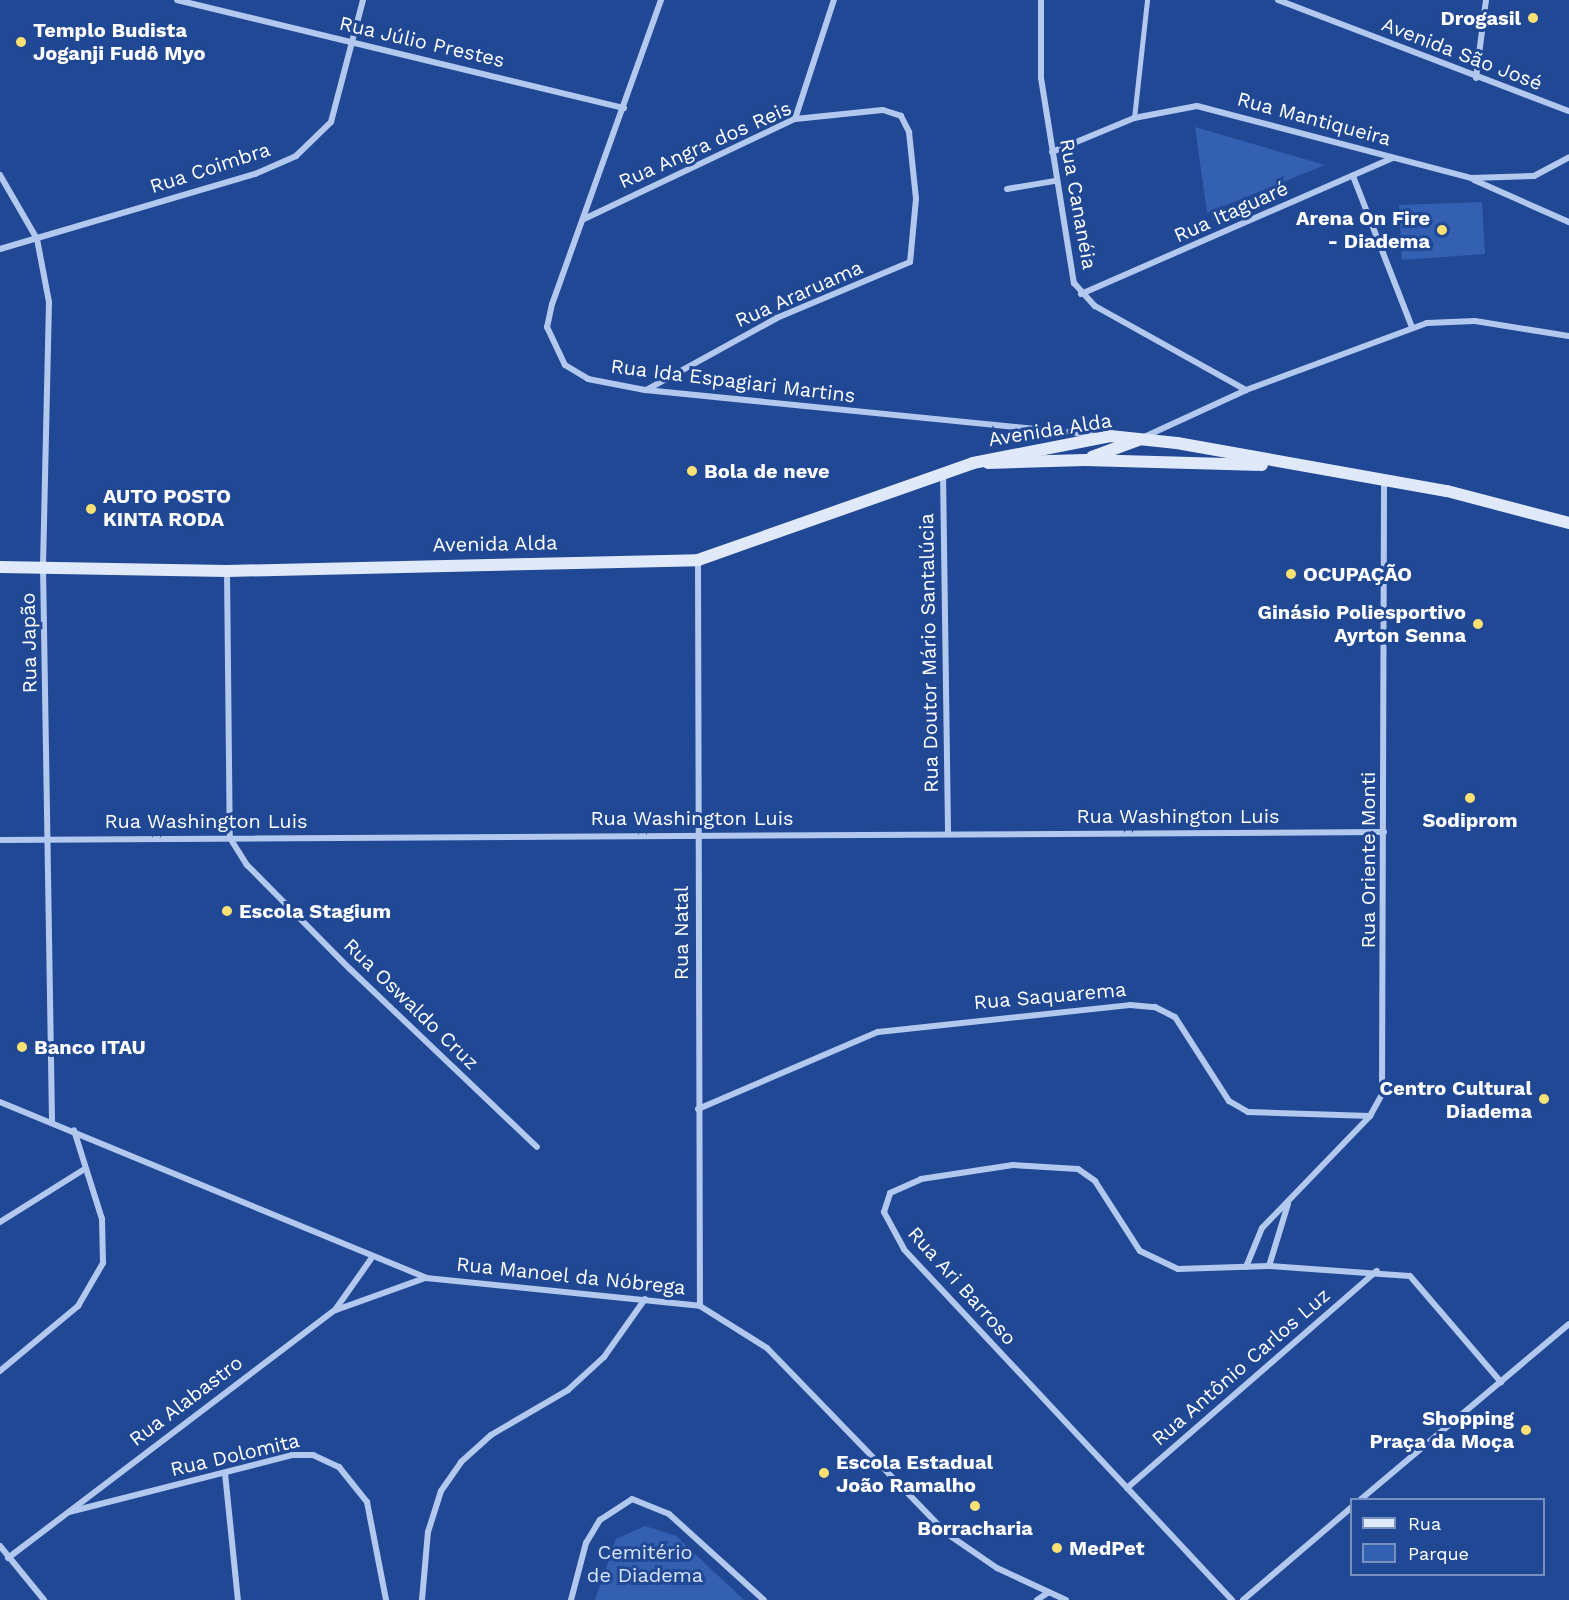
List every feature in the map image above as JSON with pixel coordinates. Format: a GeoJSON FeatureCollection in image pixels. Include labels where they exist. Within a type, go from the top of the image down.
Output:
{"type":"FeatureCollection","features":[{"type":"Feature","properties":{"kind":"main road","name":"Avenida Alda"},"geometry":{"type":"LineString","coordinates":[[0,567],[227,571],[698,560],[943,472],[973,463],[1110,436],[1142,438],[1275,464],[1485,498],[1569,523]]}},
{"type":"Feature","properties":{"kind":"main road"},"geometry":{"type":"LineString","coordinates":[[1085,460],[1142,438]]}},
{"type":"Feature","properties":{"kind":"main road","name":"Avenida Alda"},"geometry":{"type":"LineString","coordinates":[[973,463],[1085,460],[1213,467],[1275,464]]}},
{"type":"Feature","properties":{"kind":"street","name":"Rua Júlio Prestes"},"geometry":{"type":"LineString","coordinates":[[177,0],[624,108]]}},
{"type":"Feature","properties":{"kind":"street","name":"Rua Coimbra"},"geometry":{"type":"LineString","coordinates":[[0,249],[255,174],[296,156],[331,122],[354,43],[363,0]]}},
{"type":"Feature","properties":{"kind":"street","name":"Rua Ida Espagiari Martins"},"geometry":{"type":"LineString","coordinates":[[661,0],[552,304],[547,327],[553,347],[565,365],[588,379],[645,390],[1110,436]]}},
{"type":"Feature","properties":{"kind":"street"},"geometry":{"type":"LineString","coordinates":[[795,119],[834,0]]}},
{"type":"Feature","properties":{"kind":"street","name":"Rua Cananéia"},"geometry":{"type":"LineString","coordinates":[[1041,0],[1041,78],[1055,181],[1067,263],[1081,294],[1246,390]]}},
{"type":"Feature","properties":{"kind":"street"},"geometry":{"type":"LineString","coordinates":[[1134,118],[1148,0]]}},
{"type":"Feature","properties":{"kind":"street","name":"Avenida São José"},"geometry":{"type":"LineString","coordinates":[[1278,0],[1476,78],[1569,111]]}},
{"type":"Feature","properties":{"kind":"street"},"geometry":{"type":"LineString","coordinates":[[1476,78],[1486,0]]}},
{"type":"Feature","properties":{"kind":"street","name":"Rua Mantiqueira"},"geometry":{"type":"LineString","coordinates":[[1052,152],[1134,118],[1197,106],[1471,178],[1534,176],[1569,157]]}},
{"type":"Feature","properties":{"kind":"street","name":"Rua Angra dos Reis"},"geometry":{"type":"LineString","coordinates":[[584,219],[795,119],[883,110],[901,116],[909,132],[916,199]]}},
{"type":"Feature","properties":{"kind":"street","name":"Rua Itaguaré"},"geometry":{"type":"LineString","coordinates":[[1081,294],[1394,157]]}},
{"type":"Feature","properties":{"kind":"street","name":"Rua Japão"},"geometry":{"type":"LineString","coordinates":[[0,175],[37,238],[49,302],[43,566],[50,839],[52,1122]]}},
{"type":"Feature","properties":{"kind":"street"},"geometry":{"type":"LineString","coordinates":[[1353,176],[1412,327]]}},
{"type":"Feature","properties":{"kind":"street"},"geometry":{"type":"LineString","coordinates":[[1471,178],[1569,222]]}},
{"type":"Feature","properties":{"kind":"street"},"geometry":{"type":"LineString","coordinates":[[1007,189],[1055,181]]}},
{"type":"Feature","properties":{"kind":"street","name":"Rua Araruama"},"geometry":{"type":"LineString","coordinates":[[645,390],[777,318],[903,268],[915,254],[916,199]]}},
{"type":"Feature","properties":{"kind":"street"},"geometry":{"type":"LineString","coordinates":[[1142,438],[1246,390],[1412,327],[1475,321],[1569,336]]}},
{"type":"Feature","properties":{"kind":"street","name":"Rua Doutor Mário Santalúcia"},"geometry":{"type":"LineString","coordinates":[[943,472],[948,834]]}},
{"type":"Feature","properties":{"kind":"street","name":"Rua Oriente Monti"},"geometry":{"type":"LineString","coordinates":[[1246,1267],[1262,1228],[1288,1204],[1370,1116],[1385,1077],[1384,482]]}},
{"type":"Feature","properties":{"kind":"street","name":"Rua Natal"},"geometry":{"type":"LineString","coordinates":[[698,560],[700,1306]]}},
{"type":"Feature","properties":{"kind":"street"},"geometry":{"type":"LineString","coordinates":[[227,571],[230,838]]}},
{"type":"Feature","properties":{"kind":"street","name":"Rua Washington Luis"},"geometry":{"type":"LineString","coordinates":[[0,840],[697,834],[1384,832]]}},
{"type":"Feature","properties":{"kind":"street","name":"Rua Oswaldo Cruz"},"geometry":{"type":"LineString","coordinates":[[230,838],[247,866],[350,969],[537,1147]]}},
{"type":"Feature","properties":{"kind":"street","name":"Rua Saquarema"},"geometry":{"type":"LineString","coordinates":[[698,1109],[878,1032],[1130,1005],[1155,1007],[1175,1017],[1228,1101],[1248,1112],[1370,1116]]}},
{"type":"Feature","properties":{"kind":"street","name":"Rua Manoel da Nóbrega"},"geometry":{"type":"LineString","coordinates":[[0,1102],[74,1130],[371,1259],[426,1278],[700,1306],[767,1348],[946,1533],[997,1568],[1066,1600]]}},
{"type":"Feature","properties":{"kind":"street"},"geometry":{"type":"LineString","coordinates":[[0,1371],[78,1306],[103,1263],[102,1219],[83,1170],[74,1130]]}},
{"type":"Feature","properties":{"kind":"street","name":"Rua Ari Barroso"},"geometry":{"type":"LineString","coordinates":[[1232,1600],[904,1250],[884,1212],[890,1193],[921,1179],[992,1168],[1078,1169],[1095,1180],[1140,1251],[1157,1261],[1178,1269],[1269,1266]]}},
{"type":"Feature","properties":{"kind":"street"},"geometry":{"type":"LineString","coordinates":[[0,1222],[83,1170]]}},
{"type":"Feature","properties":{"kind":"street","name":"Rua Oriente Monti"},"geometry":{"type":"LineString","coordinates":[[1269,1266],[1288,1204]]}},
{"type":"Feature","properties":{"kind":"street","name":"Rua Alabastro"},"geometry":{"type":"LineString","coordinates":[[8,1558],[64,1513],[336,1310],[371,1259]]}},
{"type":"Feature","properties":{"kind":"street"},"geometry":{"type":"LineString","coordinates":[[1269,1266],[1377,1271],[1410,1276],[1500,1382]]}},
{"type":"Feature","properties":{"kind":"street","name":"Rua Antônio Carlos Luz"},"geometry":{"type":"LineString","coordinates":[[1127,1488],[1377,1271]]}},
{"type":"Feature","properties":{"kind":"street"},"geometry":{"type":"LineString","coordinates":[[336,1310],[426,1278]]}},
{"type":"Feature","properties":{"kind":"street"},"geometry":{"type":"LineString","coordinates":[[422,1600],[428,1532],[441,1491],[461,1462],[492,1435],[568,1390],[604,1357],[645,1299]]}},
{"type":"Feature","properties":{"kind":"street"},"geometry":{"type":"LineString","coordinates":[[1362,1498],[1569,1324]]}},
{"type":"Feature","properties":{"kind":"street","name":"Rua Dolomita"},"geometry":{"type":"LineString","coordinates":[[64,1513],[292,1455],[313,1455],[339,1467],[367,1502],[386,1600]]}},
{"type":"Feature","properties":{"kind":"street"},"geometry":{"type":"LineString","coordinates":[[225,1473],[238,1600]]}},
{"type":"Feature","properties":{"kind":"street"},"geometry":{"type":"LineString","coordinates":[[570,1600],[586,1543],[600,1520],[632,1499],[669,1514],[764,1600]]}},
{"type":"Feature","properties":{"kind":"street"},"geometry":{"type":"LineString","coordinates":[[1243,1600],[1350,1509]]}},
{"type":"Feature","properties":{"kind":"street"},"geometry":{"type":"LineString","coordinates":[[0,1546],[44,1600]]}},
{"type":"Feature","properties":{"kind":"street"},"geometry":{"type":"LineString","coordinates":[[1038,1600],[1049,1592]]}},
{"type":"Feature","properties":{"kind":"green space"},"geometry":{"type":"Polygon","coordinates":[[[1195,127],[1325,165],[1207,213],[1195,127]]]}},
{"type":"Feature","properties":{"kind":"green space","name":"Arena On Fire - Diadema"},"geometry":{"type":"Polygon","coordinates":[[[1482,202],[1485,254],[1402,260],[1399,205],[1482,202]]]}},
{"type":"Feature","properties":{"kind":"green space","name":"Cemitério de Diadema"},"geometry":{"type":"Polygon","coordinates":[[[645,1526],[676,1536],[744,1600],[595,1600],[616,1539],[645,1526]]]}},
{"type":"Feature","properties":{"kind":"place","name":"Drogasil"},"geometry":{"type":"Point","coordinates":[1533,18]}},
{"type":"Feature","properties":{"kind":"place","name":"Templo Budista Joganji Fudô Myo"},"geometry":{"type":"Point","coordinates":[21,42]}},
{"type":"Feature","properties":{"kind":"place","name":"Arena On Fire - Diadema"},"geometry":{"type":"Point","coordinates":[1442,230]}},
{"type":"Feature","properties":{"kind":"place","name":"Bola de neve"},"geometry":{"type":"Point","coordinates":[692,471]}},
{"type":"Feature","properties":{"kind":"place","name":"AUTO POSTO KINTA RODA"},"geometry":{"type":"Point","coordinates":[91,509]}},
{"type":"Feature","properties":{"kind":"place","name":"OCUPAÇÃO"},"geometry":{"type":"Point","coordinates":[1291,574]}},
{"type":"Feature","properties":{"kind":"place","name":"Ginásio Poliesportivo Ayrton Senna"},"geometry":{"type":"Point","coordinates":[1478,624]}},
{"type":"Feature","properties":{"kind":"place","name":"Sodiprom"},"geometry":{"type":"Point","coordinates":[1470,798]}},
{"type":"Feature","properties":{"kind":"place","name":"Escola Stagium"},"geometry":{"type":"Point","coordinates":[227,911]}},
{"type":"Feature","properties":{"kind":"place","name":"Banco ITAU"},"geometry":{"type":"Point","coordinates":[22,1047]}},
{"type":"Feature","properties":{"kind":"place","name":"Centro Cultural Diadema"},"geometry":{"type":"Point","coordinates":[1544,1099]}},
{"type":"Feature","properties":{"kind":"place","name":"Shopping Praça da Moça"},"geometry":{"type":"Point","coordinates":[1526,1430]}},
{"type":"Feature","properties":{"kind":"place","name":"Escola Estadual João Ramalho"},"geometry":{"type":"Point","coordinates":[824,1473]}},
{"type":"Feature","properties":{"kind":"place","name":"Borracharia"},"geometry":{"type":"Point","coordinates":[975,1506]}},
{"type":"Feature","properties":{"kind":"place","name":"MedPet"},"geometry":{"type":"Point","coordinates":[1057,1548]}}]}
